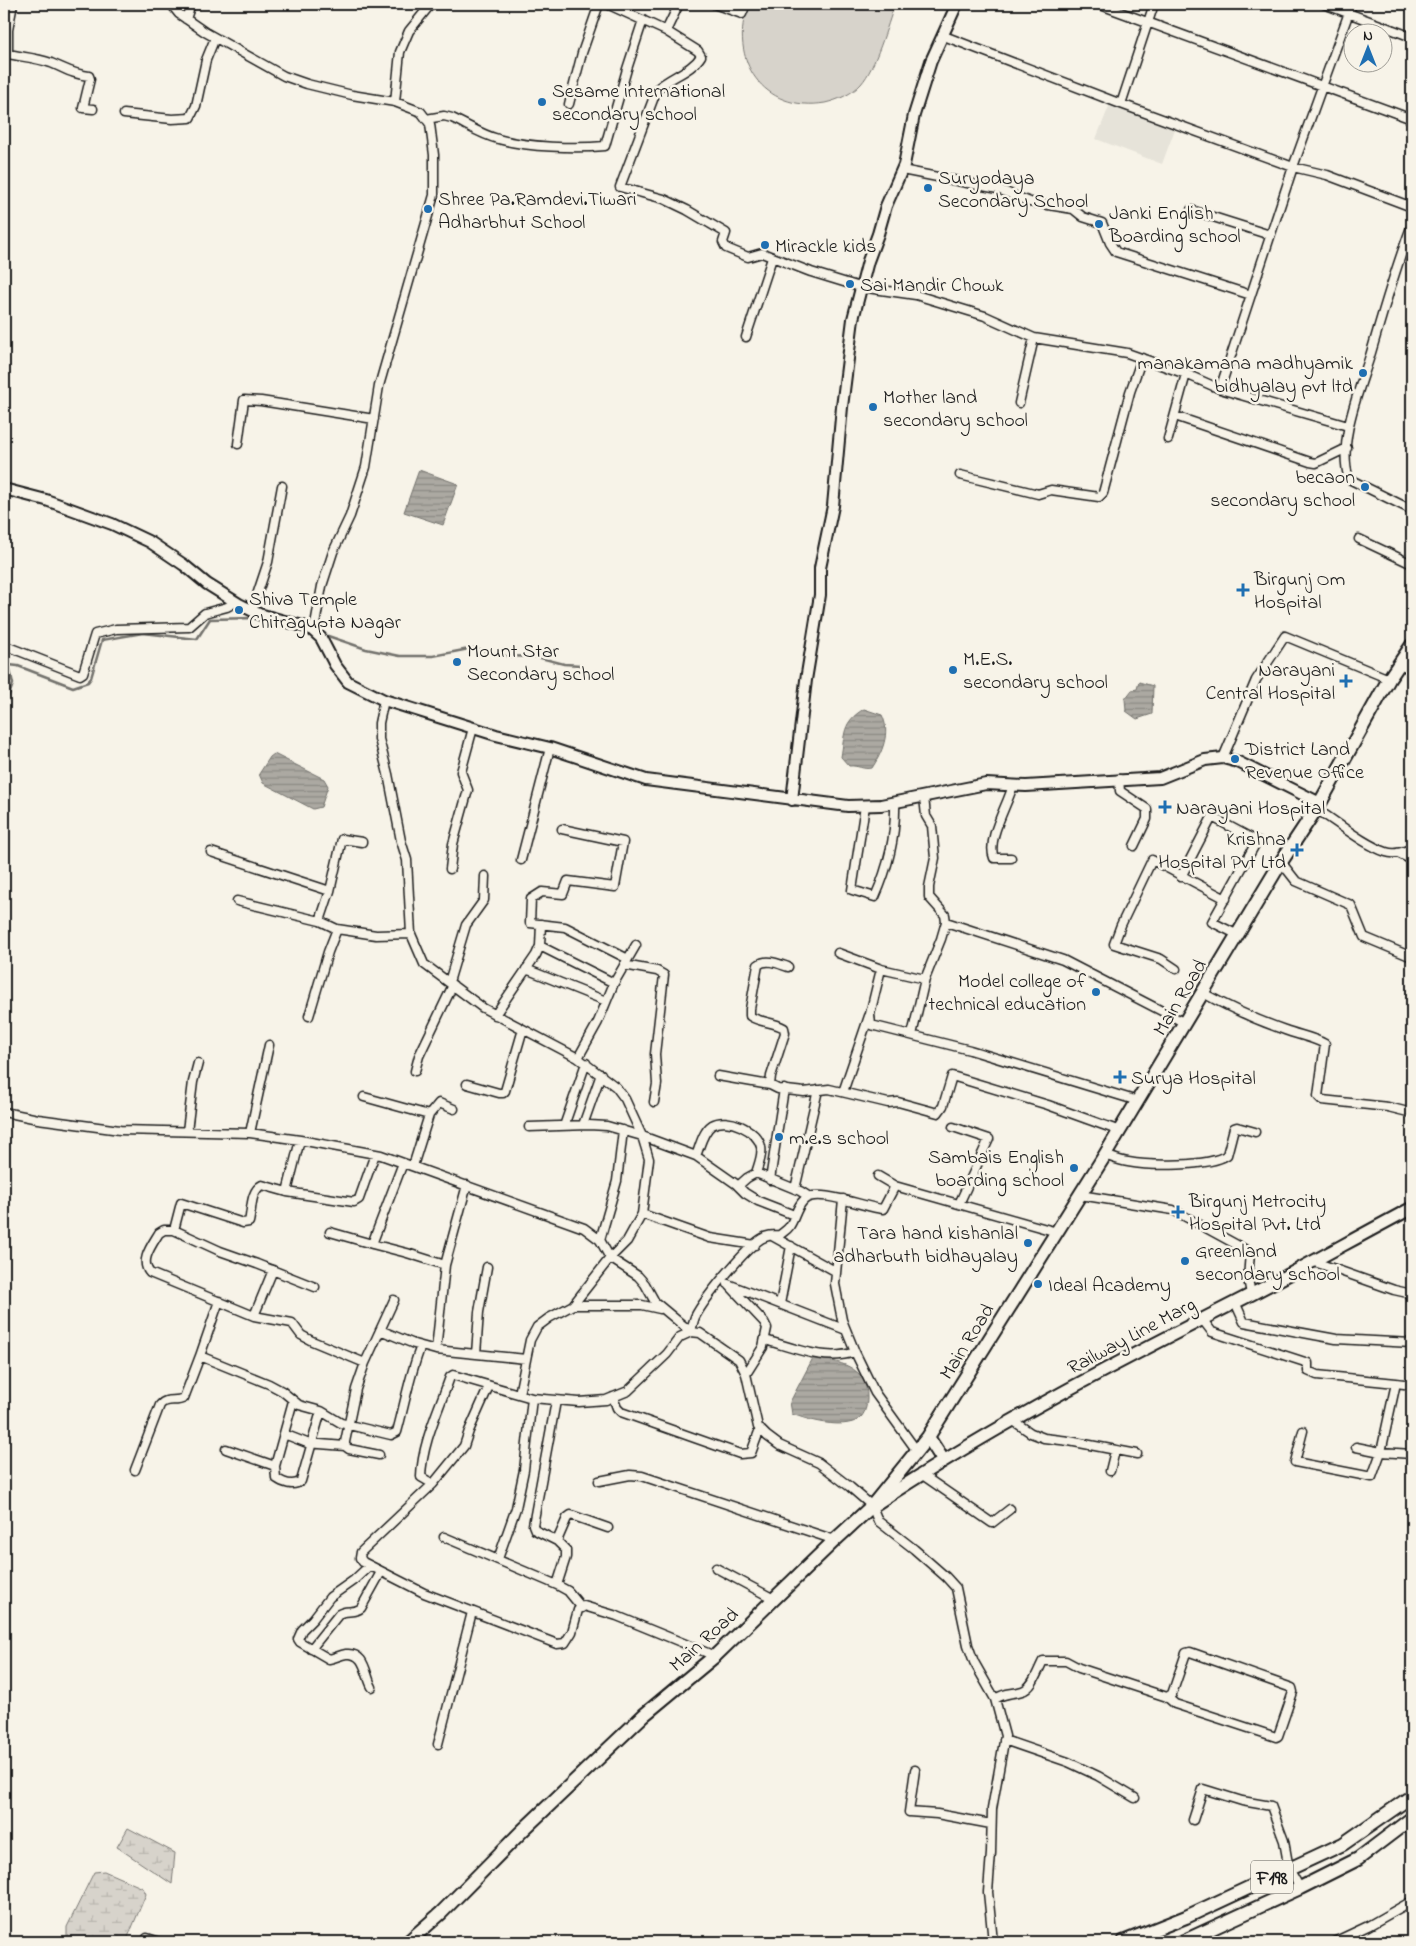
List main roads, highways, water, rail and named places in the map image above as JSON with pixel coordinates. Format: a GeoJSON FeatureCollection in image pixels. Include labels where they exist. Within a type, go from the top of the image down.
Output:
{"type":"FeatureCollection","features":[{"type":"Feature","properties":{"kind":"main road","name":"Main Road"},"geometry":{"type":"LineString","coordinates":[[408,1942],[441,1913],[522,1831],[644,1715],[715,1656],[834,1540],[872,1506],[928,1437],[1105,1156],[1281,862],[1318,806],[1389,679],[1407,666],[1412,645]]}},
{"type":"Feature","properties":{"kind":"main road","name":"Railway Line Marg"},"geometry":{"type":"LineString","coordinates":[[872,1506],[943,1460],[1012,1420],[1412,1208]]}},
{"type":"Feature","properties":{"kind":"main road"},"geometry":{"type":"LineString","coordinates":[[928,1437],[943,1460]]}},
{"type":"Feature","properties":{"kind":"main road","name":"F198"},"geometry":{"type":"LineString","coordinates":[[1124,1942],[1186,1917],[1343,1844],[1412,1796]]}},
{"type":"Feature","properties":{"kind":"main road","name":"F198"},"geometry":{"type":"LineString","coordinates":[[1182,1942],[1358,1859],[1412,1818]]}},
{"type":"Feature","properties":{"kind":"waterway"},"geometry":{"type":"LineString","coordinates":[[4,709],[13,684],[9,665],[18,666],[73,687],[88,682],[91,678],[102,640],[143,633],[197,639],[210,619],[254,618],[262,622],[290,627]]}},
{"type":"Feature","properties":{"kind":"waterway"},"geometry":{"type":"LineString","coordinates":[[328,636],[366,649],[400,656],[433,656],[474,648],[506,656],[537,657],[564,664],[581,665]]}},
{"type":"Feature","properties":{"kind":"place","name":"Sesame international secondary school"},"geometry":{"type":"Point","coordinates":[542,102]}},
{"type":"Feature","properties":{"kind":"place","name":"Suryodaya Secondary School"},"geometry":{"type":"Point","coordinates":[928,188]}},
{"type":"Feature","properties":{"kind":"place","name":"Shree Pa.Ramdevi.Tiwari Adharbhut School"},"geometry":{"type":"Point","coordinates":[428,209]}},
{"type":"Feature","properties":{"kind":"place","name":"Janki English Boarding school"},"geometry":{"type":"Point","coordinates":[1099,224]}},
{"type":"Feature","properties":{"kind":"place","name":"Mirackle kids"},"geometry":{"type":"Point","coordinates":[765,245]}},
{"type":"Feature","properties":{"kind":"place","name":"Sai Mandir Chowk"},"geometry":{"type":"Point","coordinates":[850,284]}},
{"type":"Feature","properties":{"kind":"place","name":"manakamana madhyamik bidhyalay pvt ltd"},"geometry":{"type":"Point","coordinates":[1363,373]}},
{"type":"Feature","properties":{"kind":"place","name":"Mother land secondary school"},"geometry":{"type":"Point","coordinates":[873,407]}},
{"type":"Feature","properties":{"kind":"place","name":"becaon secondary school"},"geometry":{"type":"Point","coordinates":[1365,487]}},
{"type":"Feature","properties":{"kind":"place","name":"Birgunj Om Hospital"},"geometry":{"type":"Point","coordinates":[1243,590]}},
{"type":"Feature","properties":{"kind":"place","name":"Shiva Temple Chitragupta Nagar"},"geometry":{"type":"Point","coordinates":[239,610]}},
{"type":"Feature","properties":{"kind":"place","name":"Mount Star Secondary school"},"geometry":{"type":"Point","coordinates":[457,662]}},
{"type":"Feature","properties":{"kind":"place","name":"M.E.S. secondary school"},"geometry":{"type":"Point","coordinates":[953,670]}},
{"type":"Feature","properties":{"kind":"place","name":"Narayani Central Hospital"},"geometry":{"type":"Point","coordinates":[1346,681]}},
{"type":"Feature","properties":{"kind":"place","name":"District Land Revenue Office"},"geometry":{"type":"Point","coordinates":[1235,759]}},
{"type":"Feature","properties":{"kind":"place","name":"Narayani Hospital"},"geometry":{"type":"Point","coordinates":[1165,807]}},
{"type":"Feature","properties":{"kind":"place","name":"Krishna Hospital Pvt Ltd"},"geometry":{"type":"Point","coordinates":[1297,850]}},
{"type":"Feature","properties":{"kind":"place","name":"Model college of technical education"},"geometry":{"type":"Point","coordinates":[1096,992]}},
{"type":"Feature","properties":{"kind":"place","name":"Surya Hospital"},"geometry":{"type":"Point","coordinates":[1120,1077]}},
{"type":"Feature","properties":{"kind":"place","name":"m.e.s school"},"geometry":{"type":"Point","coordinates":[779,1137]}},
{"type":"Feature","properties":{"kind":"place","name":"Sambais English boarding school"},"geometry":{"type":"Point","coordinates":[1074,1168]}},
{"type":"Feature","properties":{"kind":"place","name":"Birgunj Metrocity Hospital Pvt. Ltd"},"geometry":{"type":"Point","coordinates":[1178,1212]}},
{"type":"Feature","properties":{"kind":"place","name":"Tara hand kishanlal adharbuth bidhayalay"},"geometry":{"type":"Point","coordinates":[1028,1243]}},
{"type":"Feature","properties":{"kind":"place","name":"Greenland secondary school"},"geometry":{"type":"Point","coordinates":[1185,1261]}},
{"type":"Feature","properties":{"kind":"place","name":"Ideal Academy"},"geometry":{"type":"Point","coordinates":[1038,1284]}}]}
